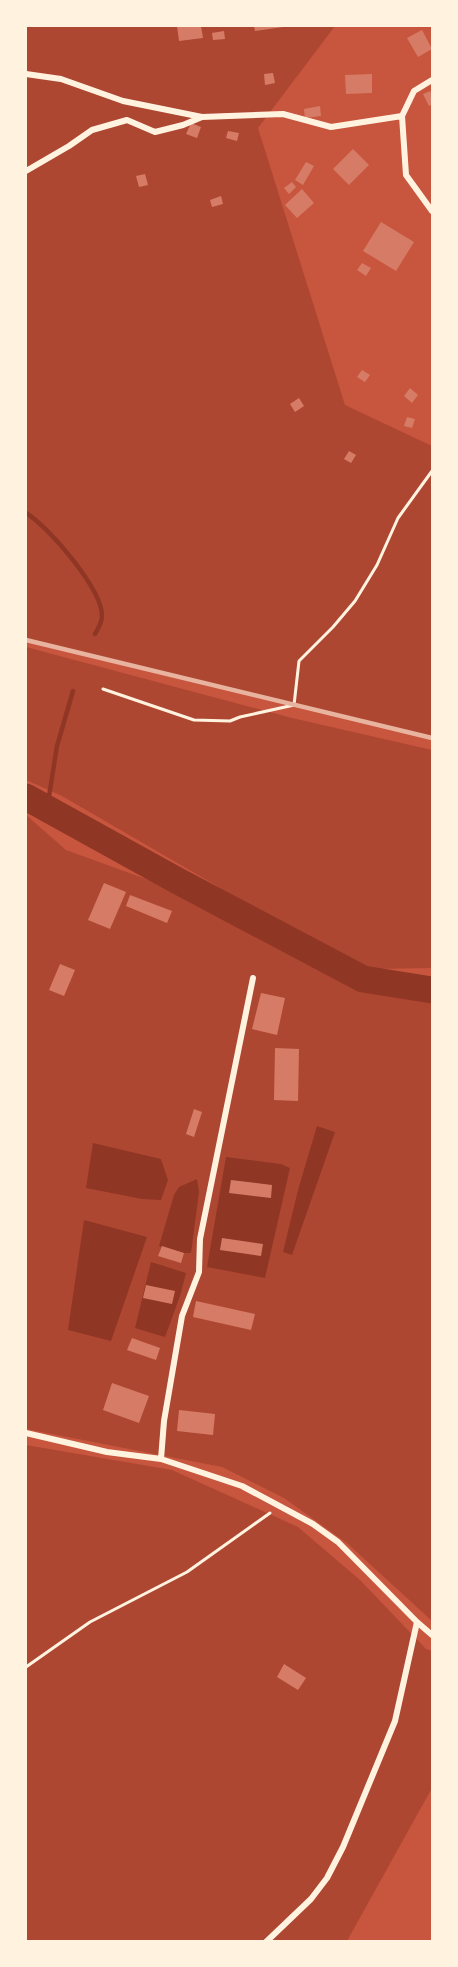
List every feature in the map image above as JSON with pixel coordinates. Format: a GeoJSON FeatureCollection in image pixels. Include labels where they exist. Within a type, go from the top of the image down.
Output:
{"type":"FeatureCollection","features":[{"type":"Feature","properties":{"kind":"street"},"geometry":{"type":"LineString","coordinates":[[26,74],[61,79],[123,101],[202,117],[283,114],[331,127],[402,116]]}},
{"type":"Feature","properties":{"kind":"street"},"geometry":{"type":"LineString","coordinates":[[432,80],[414,91],[402,116],[406,175],[432,211]]}},
{"type":"Feature","properties":{"kind":"street"},"geometry":{"type":"LineString","coordinates":[[26,171],[92,130],[127,120],[155,132],[183,125],[202,117]]}},
{"type":"Feature","properties":{"kind":"street"},"geometry":{"type":"LineString","coordinates":[[161,1460],[164,1420],[183,1316],[199,1272],[200,1239],[253,978]]}},
{"type":"Feature","properties":{"kind":"street"},"geometry":{"type":"LineString","coordinates":[[26,1433],[107,1452],[161,1460],[242,1486],[313,1524],[338,1542],[432,1635]]}},
{"type":"Feature","properties":{"kind":"street"},"geometry":{"type":"LineString","coordinates":[[266,1941],[311,1899],[327,1878],[343,1847],[395,1721],[417,1622]]}},
{"type":"Feature","properties":{"kind":"path"},"geometry":{"type":"LineString","coordinates":[[104,689],[194,720],[230,721],[294,705],[299,661],[355,601],[377,565],[398,518],[432,471]]}},
{"type":"Feature","properties":{"kind":"path"},"geometry":{"type":"LineString","coordinates":[[26,1667],[90,1622],[187,1572],[280,1506]]}},
{"type":"Feature","properties":{"kind":"shaded area"},"geometry":{"type":"Polygon","coordinates":[[[26,26],[335,26],[258,128],[345,405],[432,446],[432,738],[26,640],[26,26]]]}},
{"type":"Feature","properties":{"kind":"shaded area"},"geometry":{"type":"Polygon","coordinates":[[[26,647],[292,718],[432,750],[432,968],[372,969],[289,928],[62,796],[26,780],[26,647]]]}},
{"type":"Feature","properties":{"kind":"shaded area"},"geometry":{"type":"Polygon","coordinates":[[[26,815],[66,850],[165,886],[281,949],[400,996],[432,1000],[432,1621],[348,1544],[284,1498],[222,1467],[26,1429],[26,815]]]}},
{"type":"Feature","properties":{"kind":"shaded area"},"geometry":{"type":"Polygon","coordinates":[[[317,1126],[335,1132],[292,1255],[283,1252],[317,1126]]]}},
{"type":"Feature","properties":{"kind":"shaded area"},"geometry":{"type":"Polygon","coordinates":[[[93,1143],[161,1159],[168,1180],[161,1200],[142,1199],[86,1188],[93,1143]]]}},
{"type":"Feature","properties":{"kind":"shaded area"},"geometry":{"type":"Polygon","coordinates":[[[226,1157],[281,1164],[290,1168],[265,1278],[207,1267],[226,1157]]]}},
{"type":"Feature","properties":{"kind":"shaded area"},"geometry":{"type":"Polygon","coordinates":[[[197,1179],[199,1192],[191,1253],[159,1246],[174,1195],[179,1187],[197,1179]]]}},
{"type":"Feature","properties":{"kind":"shaded area"},"geometry":{"type":"Polygon","coordinates":[[[84,1220],[147,1237],[111,1341],[68,1330],[84,1220]]]}},
{"type":"Feature","properties":{"kind":"shaded area"},"geometry":{"type":"Polygon","coordinates":[[[151,1262],[186,1273],[165,1337],[135,1328],[151,1262]]]}},
{"type":"Feature","properties":{"kind":"shaded area"},"geometry":{"type":"Polygon","coordinates":[[[26,1445],[172,1470],[298,1527],[360,1580],[426,1649],[432,1651],[432,1788],[347,1941],[26,1941],[26,1445]]]}},
{"type":"Feature","properties":{"kind":"building"},"geometry":{"type":"Polygon","coordinates":[[[177,26],[201,26],[203,38],[179,41],[177,26]]]}},
{"type":"Feature","properties":{"kind":"building"},"geometry":{"type":"Polygon","coordinates":[[[254,26],[283,26],[283,27],[255,31],[254,26]]]}},
{"type":"Feature","properties":{"kind":"building"},"geometry":{"type":"Polygon","coordinates":[[[422,30],[432,49],[418,57],[407,38],[422,30]]]}},
{"type":"Feature","properties":{"kind":"building"},"geometry":{"type":"Polygon","coordinates":[[[224,31],[225,39],[213,40],[212,33],[224,31]]]}},
{"type":"Feature","properties":{"kind":"building"},"geometry":{"type":"Polygon","coordinates":[[[273,73],[275,83],[265,85],[264,74],[273,73]]]}},
{"type":"Feature","properties":{"kind":"building"},"geometry":{"type":"Polygon","coordinates":[[[372,74],[372,93],[346,94],[345,75],[372,74]]]}},
{"type":"Feature","properties":{"kind":"building"},"geometry":{"type":"Polygon","coordinates":[[[430,91],[432,104],[429,106],[423,94],[430,91]]]}},
{"type":"Feature","properties":{"kind":"building"},"geometry":{"type":"Polygon","coordinates":[[[320,106],[321,116],[305,118],[304,109],[320,106]]]}},
{"type":"Feature","properties":{"kind":"building"},"geometry":{"type":"Polygon","coordinates":[[[191,123],[201,127],[197,138],[186,134],[191,123]]]}},
{"type":"Feature","properties":{"kind":"building"},"geometry":{"type":"Polygon","coordinates":[[[228,131],[239,133],[237,141],[226,138],[228,131]]]}},
{"type":"Feature","properties":{"kind":"building"},"geometry":{"type":"Polygon","coordinates":[[[353,149],[369,165],[349,185],[333,169],[353,149]]]}},
{"type":"Feature","properties":{"kind":"building"},"geometry":{"type":"Polygon","coordinates":[[[306,162],[314,166],[303,185],[295,180],[306,162]]]}},
{"type":"Feature","properties":{"kind":"building"},"geometry":{"type":"Polygon","coordinates":[[[145,174],[148,185],[139,187],[136,176],[145,174]]]}},
{"type":"Feature","properties":{"kind":"building"},"geometry":{"type":"Polygon","coordinates":[[[292,182],[296,187],[289,194],[284,188],[292,182]]]}},
{"type":"Feature","properties":{"kind":"building"},"geometry":{"type":"Polygon","coordinates":[[[302,189],[314,203],[297,218],[285,205],[302,189]]]}},
{"type":"Feature","properties":{"kind":"building"},"geometry":{"type":"Polygon","coordinates":[[[221,196],[223,204],[212,207],[210,200],[221,196]]]}},
{"type":"Feature","properties":{"kind":"building"},"geometry":{"type":"Polygon","coordinates":[[[381,222],[414,242],[396,271],[363,251],[381,222]]]}},
{"type":"Feature","properties":{"kind":"building"},"geometry":{"type":"Polygon","coordinates":[[[362,263],[371,268],[366,276],[357,270],[362,263]]]}},
{"type":"Feature","properties":{"kind":"building"},"geometry":{"type":"Polygon","coordinates":[[[362,370],[370,375],[365,382],[357,377],[362,370]]]}},
{"type":"Feature","properties":{"kind":"building"},"geometry":{"type":"Polygon","coordinates":[[[410,388],[418,395],[412,403],[404,396],[410,388]]]}},
{"type":"Feature","properties":{"kind":"building"},"geometry":{"type":"Polygon","coordinates":[[[299,398],[304,406],[295,412],[290,404],[299,398]]]}},
{"type":"Feature","properties":{"kind":"building"},"geometry":{"type":"Polygon","coordinates":[[[407,417],[415,419],[412,428],[404,426],[407,417]]]}},
{"type":"Feature","properties":{"kind":"building"},"geometry":{"type":"Polygon","coordinates":[[[349,451],[356,455],[351,463],[344,459],[349,451]]]}},
{"type":"Feature","properties":{"kind":"building"},"geometry":{"type":"Polygon","coordinates":[[[104,883],[126,892],[110,929],[88,920],[104,883]]]}},
{"type":"Feature","properties":{"kind":"building"},"geometry":{"type":"Polygon","coordinates":[[[130,895],[172,911],[167,923],[126,906],[130,895]]]}},
{"type":"Feature","properties":{"kind":"building"},"geometry":{"type":"Polygon","coordinates":[[[60,964],[75,970],[64,996],[49,990],[60,964]]]}},
{"type":"Feature","properties":{"kind":"building"},"geometry":{"type":"Polygon","coordinates":[[[261,993],[285,998],[277,1035],[252,1029],[261,993]]]}},
{"type":"Feature","properties":{"kind":"building"},"geometry":{"type":"Polygon","coordinates":[[[275,1048],[299,1049],[298,1101],[274,1100],[275,1048]]]}},
{"type":"Feature","properties":{"kind":"building"},"geometry":{"type":"Polygon","coordinates":[[[194,1109],[202,1112],[194,1137],[186,1134],[194,1109]]]}},
{"type":"Feature","properties":{"kind":"building"},"geometry":{"type":"Polygon","coordinates":[[[231,1180],[272,1185],[271,1198],[229,1193],[231,1180]]]}},
{"type":"Feature","properties":{"kind":"building"},"geometry":{"type":"Polygon","coordinates":[[[222,1238],[263,1244],[261,1256],[220,1250],[222,1238]]]}},
{"type":"Feature","properties":{"kind":"building"},"geometry":{"type":"Polygon","coordinates":[[[162,1246],[184,1253],[181,1263],[158,1256],[162,1246]]]}},
{"type":"Feature","properties":{"kind":"building"},"geometry":{"type":"Polygon","coordinates":[[[146,1285],[175,1291],[172,1304],[143,1298],[146,1285]]]}},
{"type":"Feature","properties":{"kind":"building"},"geometry":{"type":"Polygon","coordinates":[[[196,1301],[255,1314],[251,1330],[193,1317],[196,1301]]]}},
{"type":"Feature","properties":{"kind":"building"},"geometry":{"type":"Polygon","coordinates":[[[132,1338],[160,1348],[156,1360],[127,1350],[132,1338]]]}},
{"type":"Feature","properties":{"kind":"building"},"geometry":{"type":"Polygon","coordinates":[[[112,1383],[149,1396],[139,1423],[103,1410],[112,1383]]]}},
{"type":"Feature","properties":{"kind":"building"},"geometry":{"type":"Polygon","coordinates":[[[179,1410],[215,1414],[213,1435],[177,1431],[179,1410]]]}},
{"type":"Feature","properties":{"kind":"building"},"geometry":{"type":"Polygon","coordinates":[[[284,1664],[306,1678],[298,1690],[277,1677],[284,1664]]]}},
{"type":"Feature","properties":{"kind":"waterway"},"geometry":{"type":"LineString","coordinates":[[26,513],[48,531],[73,560],[93,590],[100,604],[102,616],[95,634]]}},
{"type":"Feature","properties":{"kind":"waterway"},"geometry":{"type":"LineString","coordinates":[[47,809],[57,746],[73,691]]}},
{"type":"Feature","properties":{"kind":"waterway"},"geometry":{"type":"LineString","coordinates":[[26,797],[363,979],[432,990]]}},
{"type":"Feature","properties":{"kind":"railway"},"geometry":{"type":"LineString","coordinates":[[26,640],[432,738]]}}]}
